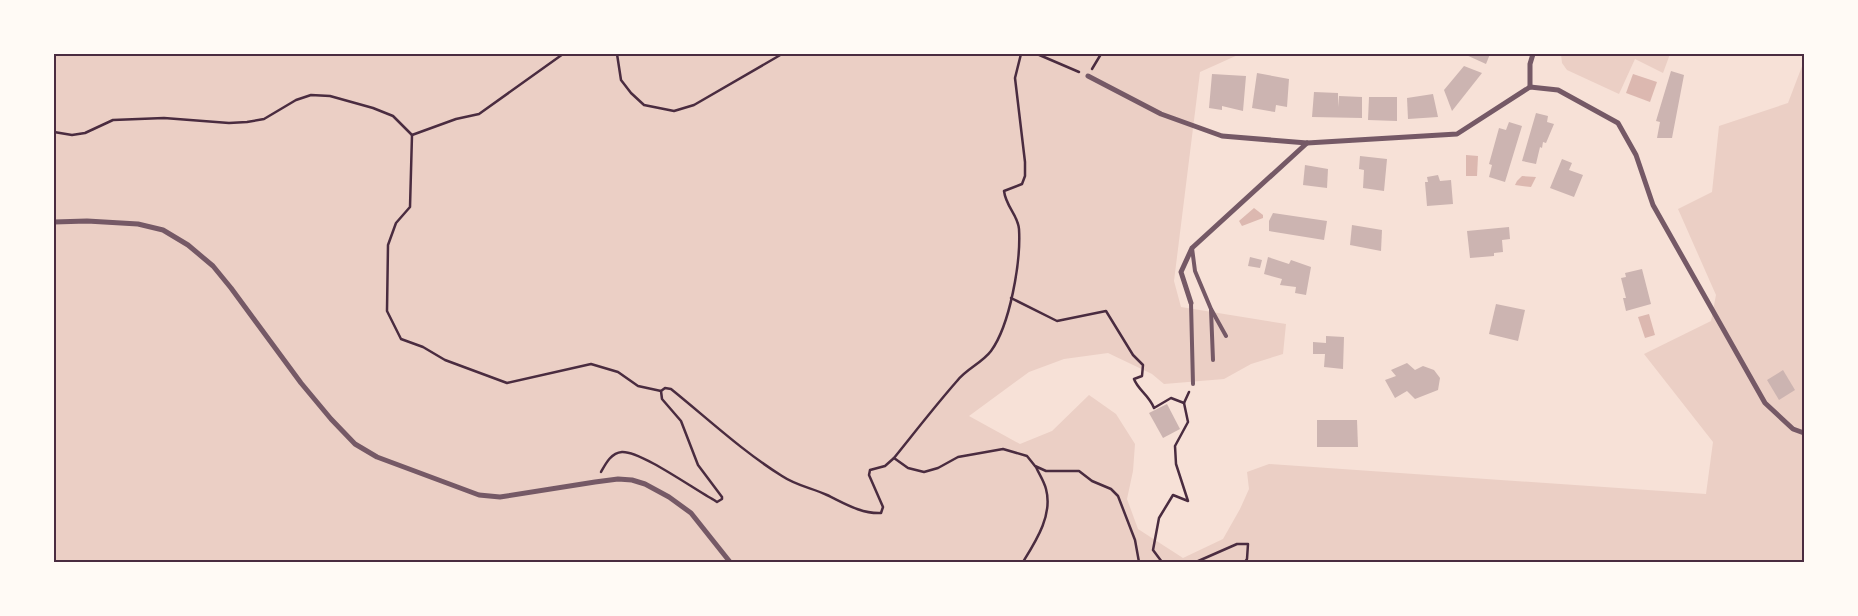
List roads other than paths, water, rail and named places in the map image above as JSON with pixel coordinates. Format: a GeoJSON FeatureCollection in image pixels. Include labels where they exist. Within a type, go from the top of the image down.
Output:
{"type":"FeatureCollection","features":[{"type":"Feature","properties":{"kind":"street"},"geometry":{"type":"LineString","coordinates":[[1530,87],[1530,64],[1533,54]]}},
{"type":"Feature","properties":{"kind":"street"},"geometry":{"type":"LineString","coordinates":[[1088,76],[1161,114],[1222,136],[1307,143],[1457,134],[1530,87],[1558,90],[1618,123],[1636,155],[1652,205],[1765,403],[1793,429],[1804,434]]}},
{"type":"Feature","properties":{"kind":"street"},"geometry":{"type":"LineString","coordinates":[[1191,303],[1182,272],[1192,248],[1307,143]]}},
{"type":"Feature","properties":{"kind":"street"},"geometry":{"type":"LineString","coordinates":[[54,222],[87,221],[138,224],[163,230],[188,245],[213,266],[301,383],[331,419],[355,444],[377,457],[479,495],[500,497],[618,479],[632,480],[645,484],[669,497],[691,513],[730,562]]}},
{"type":"Feature","properties":{"kind":"lane"},"geometry":{"type":"LineString","coordinates":[[1192,248],[1195,271],[1211,309],[1226,336]]}},
{"type":"Feature","properties":{"kind":"lane"},"geometry":{"type":"LineString","coordinates":[[1191,303],[1193,384]]}},
{"type":"Feature","properties":{"kind":"lane"},"geometry":{"type":"LineString","coordinates":[[1211,309],[1213,360]]}}]}
